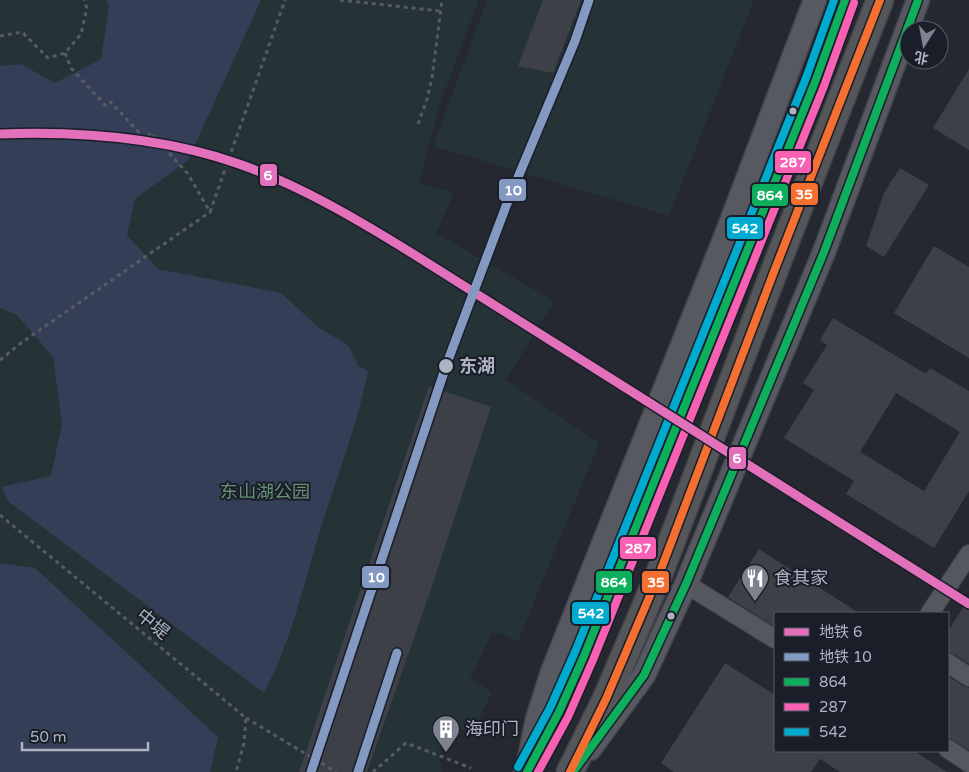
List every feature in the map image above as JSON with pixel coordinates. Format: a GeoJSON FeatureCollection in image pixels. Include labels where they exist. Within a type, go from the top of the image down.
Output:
{"type":"FeatureCollection","features":[{"type":"Feature","properties":{"kind":"highway"},"geometry":{"type":"LineString","coordinates":[[527,772],[559,712],[584,656],[812,91],[845,0]]}},
{"type":"Feature","properties":{"kind":"highway"},"geometry":{"type":"LineString","coordinates":[[572,772],[606,699],[660,572],[880,0]]}},
{"type":"Feature","properties":{"kind":"main road"},"geometry":{"type":"LineString","coordinates":[[527,772],[537,719],[552,672],[727,232],[815,0]]}},
{"type":"Feature","properties":{"kind":"main road"},"geometry":{"type":"LineString","coordinates":[[572,772],[644,675],[686,584],[824,252],[918,0]]}},
{"type":"Feature","properties":{"kind":"street"},"geometry":{"type":"LineString","coordinates":[[931,612],[969,554]]}},
{"type":"Feature","properties":{"kind":"street"},"geometry":{"type":"LineString","coordinates":[[686,584],[774,638]]}},
{"type":"Feature","properties":{"kind":"street"},"geometry":{"type":"LineString","coordinates":[[949,664],[969,677]]}},
{"type":"Feature","properties":{"kind":"street"},"geometry":{"type":"LineString","coordinates":[[949,750],[969,763]]}},
{"type":"Feature","properties":{"kind":"path"},"geometry":{"type":"LineString","coordinates":[[0,36],[22,32],[48,58],[65,53],[81,34],[87,8],[84,0]]}},
{"type":"Feature","properties":{"kind":"path"},"geometry":{"type":"LineString","coordinates":[[0,360],[21,343],[210,212],[285,0]]}},
{"type":"Feature","properties":{"kind":"path"},"geometry":{"type":"LineString","coordinates":[[340,0],[440,11]]}},
{"type":"Feature","properties":{"kind":"path"},"geometry":{"type":"LineString","coordinates":[[418,124],[428,99],[442,0]]}},
{"type":"Feature","properties":{"kind":"path"},"geometry":{"type":"LineString","coordinates":[[65,53],[71,68],[106,106],[111,102],[145,139],[150,134],[188,174],[210,212]]}},
{"type":"Feature","properties":{"kind":"path","name":"中堤"},"geometry":{"type":"LineString","coordinates":[[0,516],[246,718],[336,772]]}},
{"type":"Feature","properties":{"kind":"path"},"geometry":{"type":"LineString","coordinates":[[236,772],[244,743],[246,718]]}},
{"type":"Feature","properties":{"kind":"path"},"geometry":{"type":"LineString","coordinates":[[373,772],[406,743],[471,768]]}},
{"type":"Feature","properties":{"kind":"green space","name":"东山湖公园"},"geometry":{"type":"Polygon","coordinates":[[[0,0],[479,0],[440,104],[419,183],[454,193],[436,233],[554,301],[506,380],[599,443],[518,641],[493,631],[470,679],[492,692],[473,731],[453,727],[439,750],[442,772],[0,772],[0,0]]]}},
{"type":"Feature","properties":{"kind":"green space"},"geometry":{"type":"Polygon","coordinates":[[[487,0],[754,0],[669,216],[433,146],[487,0]]]}},
{"type":"Feature","properties":{"kind":"water"},"geometry":{"type":"Polygon","coordinates":[[[106,0],[261,0],[188,160],[135,199],[127,235],[158,269],[281,293],[318,327],[349,346],[358,366],[368,371],[354,428],[323,521],[290,631],[264,693],[9,502],[2,487],[51,476],[62,424],[53,357],[17,315],[0,308],[0,66],[21,64],[55,83],[101,59],[109,7],[106,0]]]}},
{"type":"Feature","properties":{"kind":"water"},"geometry":{"type":"Polygon","coordinates":[[[0,563],[35,568],[218,737],[210,772],[0,772],[0,563]]]}},
{"type":"Feature","properties":{"kind":"building"},"geometry":{"type":"Polygon","coordinates":[[[543,0],[581,0],[553,73],[518,66],[543,0]]]}},
{"type":"Feature","properties":{"kind":"building"},"geometry":{"type":"Polygon","coordinates":[[[969,69],[969,150],[933,128],[969,69]]]}},
{"type":"Feature","properties":{"kind":"building"},"geometry":{"type":"Polygon","coordinates":[[[900,168],[929,185],[884,257],[866,246],[884,193],[900,168]]]}},
{"type":"Feature","properties":{"kind":"building"},"geometry":{"type":"Polygon","coordinates":[[[934,246],[969,267],[969,358],[894,313],[934,246]]]}},
{"type":"Feature","properties":{"kind":"building"},"geometry":{"type":"Polygon","coordinates":[[[833,318],[926,374],[930,368],[969,391],[969,491],[934,548],[846,494],[854,481],[784,438],[814,390],[803,383],[827,345],[820,340],[833,318]],[[896,393],[860,452],[924,491],[960,432],[896,393]]]}},
{"type":"Feature","properties":{"kind":"building"},"geometry":{"type":"Polygon","coordinates":[[[429,386],[491,407],[429,595],[367,772],[299,772],[429,386]]]}},
{"type":"Feature","properties":{"kind":"building"},"geometry":{"type":"Polygon","coordinates":[[[759,549],[857,612],[774,612],[774,626],[728,597],[759,549]]]}},
{"type":"Feature","properties":{"kind":"building"},"geometry":{"type":"Polygon","coordinates":[[[969,598],[969,664],[954,654],[949,653],[949,629],[969,598]]]}},
{"type":"Feature","properties":{"kind":"building"},"geometry":{"type":"Polygon","coordinates":[[[725,663],[774,694],[774,752],[916,752],[947,772],[840,772],[820,759],[811,772],[674,772],[661,763],[725,663]]]}},
{"type":"Feature","properties":{"kind":"building"},"geometry":{"type":"Polygon","coordinates":[[[949,677],[969,688],[969,750],[949,738],[949,677]]]}},
{"type":"Feature","properties":{"kind":"metro line","name":"10"},"geometry":{"type":"LineString","coordinates":[[311,772],[447,363],[506,206],[575,41],[589,0]]}},
{"type":"Feature","properties":{"kind":"metro line","name":"6"},"geometry":{"type":"LineString","coordinates":[[0,134],[91,135],[181,147],[239,164],[305,192],[410,252],[969,604]]}},
{"type":"Feature","properties":{"kind":"metro line","name":"10"},"geometry":{"type":"LineString","coordinates":[[358,772],[397,653]]}},
{"type":"Feature","properties":{"kind":"transit line","name":"542"},"geometry":{"type":"LineString","coordinates":[[518,767],[550,708],[575,652],[806,78],[834,0]]}},
{"type":"Feature","properties":{"kind":"transit line","name":"864"},"geometry":{"type":"LineString","coordinates":[[527,772],[559,712],[584,656],[815,82],[845,0]]}},
{"type":"Feature","properties":{"kind":"transit line","name":"35"},"geometry":{"type":"LineString","coordinates":[[570,772],[606,699],[660,572],[880,0]]}},
{"type":"Feature","properties":{"kind":"transit line","name":"864"},"geometry":{"type":"LineString","coordinates":[[573,772],[644,675],[686,584],[824,252],[918,0]]}},
{"type":"Feature","properties":{"kind":"transit line","name":"287"},"geometry":{"type":"LineString","coordinates":[[538,772],[568,717],[593,660],[824,86],[854,3]]}},
{"type":"Feature","properties":{"kind":"place","name":"东湖"},"geometry":{"type":"Point","coordinates":[446,366]}},
{"type":"Feature","properties":{"kind":"place","name":"食其家"},"geometry":{"type":"Point","coordinates":[755,602]}},
{"type":"Feature","properties":{"kind":"place","name":"海印门"},"geometry":{"type":"Point","coordinates":[446,753]}}]}
